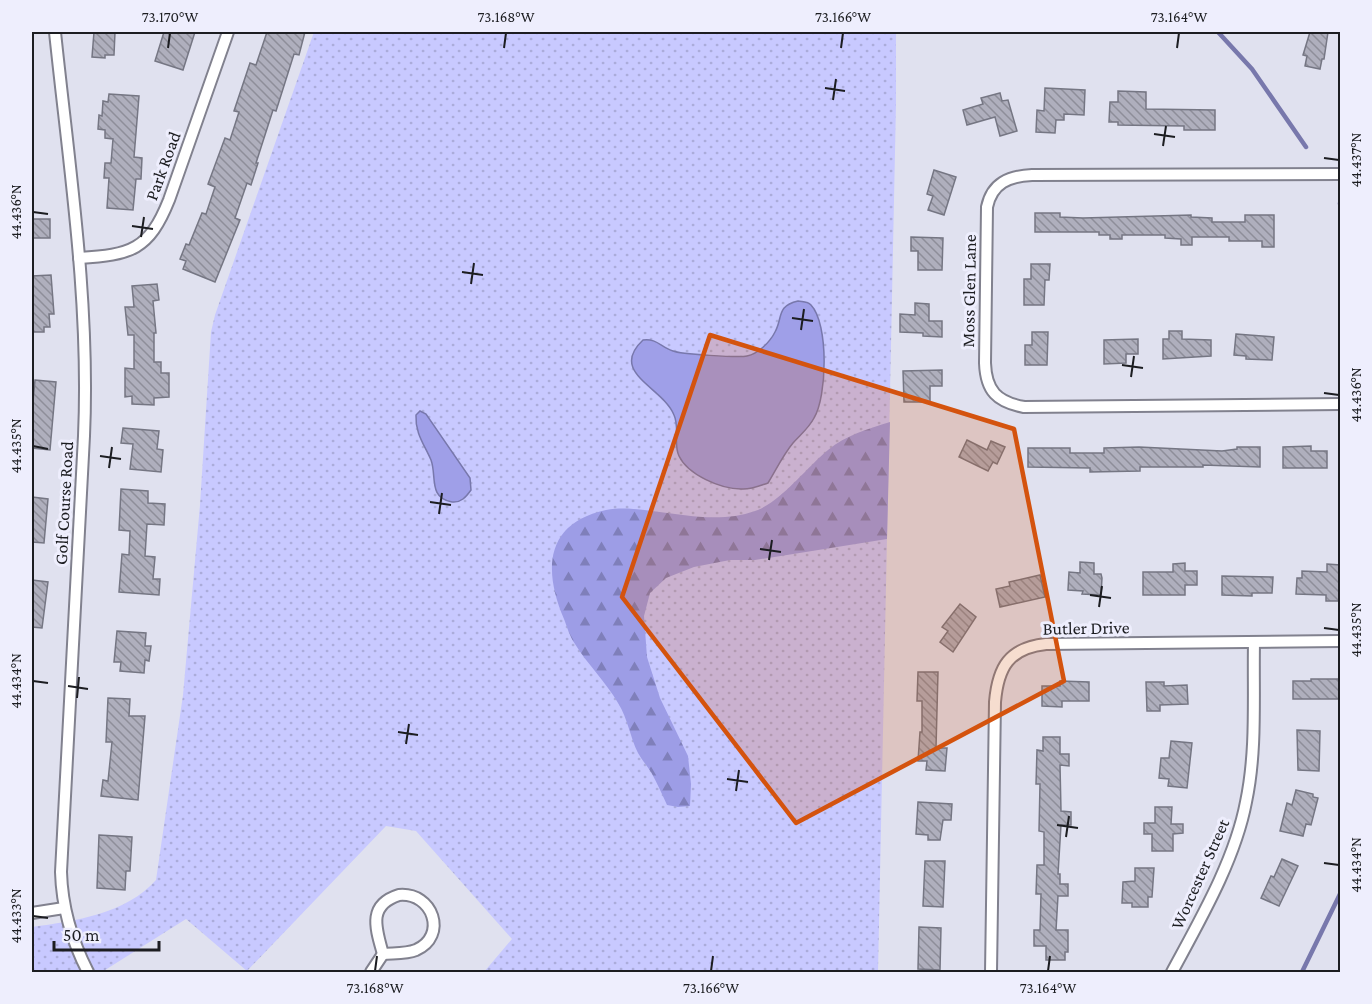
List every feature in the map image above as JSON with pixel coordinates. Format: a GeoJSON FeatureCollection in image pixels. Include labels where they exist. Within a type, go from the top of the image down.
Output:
{"type":"FeatureCollection","features":[{"type":"Feature","properties":{"kind":"street","name":"Golf Course Road"},"geometry":{"type":"LineString","coordinates":[[55,32],[85,334],[85,409],[61,851],[62,892],[71,933],[88,972]]}},
{"type":"Feature","properties":{"kind":"street","name":"Park Road"},"geometry":{"type":"LineString","coordinates":[[79,258],[124,252],[144,241],[158,225],[169,200],[228,32]]}},
{"type":"Feature","properties":{"kind":"street","name":"Moss Glen Lane"},"geometry":{"type":"LineString","coordinates":[[1341,174],[1032,175],[1008,178],[994,189],[987,207],[985,363],[987,382],[996,395],[1010,404],[1024,406],[1341,404]]}},
{"type":"Feature","properties":{"kind":"street","name":"Butler Drive"},"geometry":{"type":"LineString","coordinates":[[991,972],[994,702],[998,678],[1008,660],[1023,649],[1046,644],[1341,641]]}},
{"type":"Feature","properties":{"kind":"street","name":"Worcester Street"},"geometry":{"type":"LineString","coordinates":[[1172,972],[1224,868],[1244,810],[1252,749],[1254,642]]}},
{"type":"Feature","properties":{"kind":"street"},"geometry":{"type":"LineString","coordinates":[[370,972],[383,954],[412,951],[428,941],[433,929],[433,916],[423,901],[411,895],[399,895],[387,900],[379,909],[375,927],[383,954]]}},
{"type":"Feature","properties":{"kind":"street"},"geometry":{"type":"LineString","coordinates":[[32,913],[64,908]]}},
{"type":"Feature","properties":{"kind":"highlighted area"},"geometry":{"type":"Polygon","coordinates":[[[710,335],[1014,429],[1064,681],[796,823],[622,597],[710,335]]]}},
{"type":"Feature","properties":{"kind":"shaded area"},"geometry":{"type":"Polygon","coordinates":[[[314,32],[896,32],[878,972],[484,972],[512,939],[416,831],[386,826],[247,971],[186,919],[102,972],[32,972],[32,927],[65,922],[115,908],[144,892],[156,880],[183,695],[200,505],[211,332],[314,32]]]}},
{"type":"Feature","properties":{"kind":"shaded area"},"geometry":{"type":"Polygon","coordinates":[[[798,301],[811,305],[817,314],[821,328],[824,378],[822,394],[814,418],[789,448],[768,483],[741,489],[724,487],[706,480],[683,463],[679,456],[674,415],[668,405],[635,371],[632,362],[634,352],[643,340],[648,340],[678,352],[722,356],[751,355],[773,336],[783,309],[798,301]]]}},
{"type":"Feature","properties":{"kind":"shaded area"},"geometry":{"type":"Polygon","coordinates":[[[420,411],[426,414],[470,478],[471,490],[461,500],[452,502],[444,500],[436,491],[433,466],[417,427],[416,415],[420,411]]]}},
{"type":"Feature","properties":{"kind":"green space"},"geometry":{"type":"Polygon","coordinates":[[[890,422],[887,539],[755,560],[730,560],[694,567],[666,578],[650,593],[644,616],[647,657],[660,698],[688,756],[691,784],[690,806],[667,805],[651,772],[638,753],[618,703],[580,652],[569,632],[553,583],[554,551],[560,537],[586,516],[612,509],[623,508],[717,517],[730,517],[755,511],[784,492],[820,457],[842,440],[890,422]]]}},
{"type":"Feature","properties":{"kind":"building"},"geometry":{"type":"Polygon","coordinates":[[[94,32],[115,32],[114,55],[105,55],[105,58],[92,57],[94,32]]]}},
{"type":"Feature","properties":{"kind":"building"},"geometry":{"type":"Polygon","coordinates":[[[164,32],[195,32],[183,70],[155,61],[164,32]]]}},
{"type":"Feature","properties":{"kind":"building"},"geometry":{"type":"Polygon","coordinates":[[[267,32],[305,32],[299,55],[294,54],[276,111],[273,110],[251,185],[247,183],[235,218],[240,220],[215,282],[183,269],[186,261],[180,259],[186,244],[189,245],[202,213],[206,214],[215,187],[208,184],[225,138],[230,140],[239,112],[234,111],[250,63],[256,65],[267,32]]]}},
{"type":"Feature","properties":{"kind":"building"},"geometry":{"type":"Polygon","coordinates":[[[1310,32],[1328,32],[1320,69],[1305,66],[1307,56],[1303,55],[1310,32]]]}},
{"type":"Feature","properties":{"kind":"building"},"geometry":{"type":"Polygon","coordinates":[[[1045,88],[1085,90],[1084,115],[1064,114],[1064,120],[1056,120],[1055,133],[1036,132],[1037,110],[1044,111],[1045,88]]]}},
{"type":"Feature","properties":{"kind":"building"},"geometry":{"type":"Polygon","coordinates":[[[1118,91],[1146,92],[1146,109],[1215,110],[1215,130],[1184,130],[1184,126],[1118,125],[1118,122],[1109,122],[1110,102],[1118,102],[1118,91]]]}},
{"type":"Feature","properties":{"kind":"building"},"geometry":{"type":"Polygon","coordinates":[[[1000,93],[1002,101],[1008,100],[1017,131],[1000,136],[995,117],[967,125],[963,110],[983,104],[981,98],[1000,93]]]}},
{"type":"Feature","properties":{"kind":"building"},"geometry":{"type":"Polygon","coordinates":[[[109,94],[139,96],[134,157],[142,158],[141,179],[136,179],[133,210],[107,208],[109,178],[104,178],[105,163],[111,163],[113,139],[105,138],[105,130],[98,129],[103,101],[108,102],[109,94]]]}},
{"type":"Feature","properties":{"kind":"building"},"geometry":{"type":"Polygon","coordinates":[[[934,170],[956,177],[944,215],[928,210],[933,196],[927,194],[934,170]]]}},
{"type":"Feature","properties":{"kind":"building"},"geometry":{"type":"Polygon","coordinates":[[[1035,213],[1060,213],[1060,217],[1083,218],[1191,215],[1191,217],[1212,218],[1212,222],[1245,222],[1245,215],[1274,215],[1274,247],[1262,247],[1262,241],[1229,241],[1229,237],[1192,237],[1192,245],[1181,245],[1181,239],[1165,238],[1165,235],[1122,235],[1122,239],[1110,239],[1110,235],[1099,235],[1099,232],[1035,232],[1035,213]]]}},
{"type":"Feature","properties":{"kind":"building"},"geometry":{"type":"Polygon","coordinates":[[[32,219],[50,219],[50,238],[32,238],[32,219]]]}},
{"type":"Feature","properties":{"kind":"building"},"geometry":{"type":"Polygon","coordinates":[[[911,237],[943,238],[942,270],[918,270],[918,251],[911,251],[911,237]]]}},
{"type":"Feature","properties":{"kind":"building"},"geometry":{"type":"Polygon","coordinates":[[[1031,264],[1050,264],[1049,280],[1045,280],[1044,305],[1024,305],[1024,279],[1031,279],[1031,264]]]}},
{"type":"Feature","properties":{"kind":"building"},"geometry":{"type":"Polygon","coordinates":[[[51,275],[54,314],[49,314],[50,327],[44,327],[44,332],[32,332],[32,276],[51,275]]]}},
{"type":"Feature","properties":{"kind":"building"},"geometry":{"type":"Polygon","coordinates":[[[157,284],[159,300],[153,301],[156,333],[154,333],[154,362],[161,362],[161,373],[169,373],[169,397],[154,398],[154,405],[132,404],[132,396],[125,397],[125,368],[134,369],[134,335],[128,335],[125,307],[134,307],[132,286],[157,284]]]}},
{"type":"Feature","properties":{"kind":"building"},"geometry":{"type":"Polygon","coordinates":[[[915,303],[929,304],[929,321],[942,321],[942,337],[900,332],[900,314],[915,315],[915,303]]]}},
{"type":"Feature","properties":{"kind":"building"},"geometry":{"type":"Polygon","coordinates":[[[1169,331],[1182,331],[1182,339],[1211,340],[1211,356],[1163,359],[1163,339],[1169,339],[1169,331]]]}},
{"type":"Feature","properties":{"kind":"building"},"geometry":{"type":"Polygon","coordinates":[[[1032,332],[1048,332],[1047,365],[1025,365],[1025,345],[1032,345],[1032,332]]]}},
{"type":"Feature","properties":{"kind":"building"},"geometry":{"type":"Polygon","coordinates":[[[1236,334],[1274,337],[1272,360],[1246,359],[1246,356],[1234,355],[1236,334]]]}},
{"type":"Feature","properties":{"kind":"building"},"geometry":{"type":"Polygon","coordinates":[[[1138,339],[1138,354],[1126,354],[1126,363],[1104,364],[1104,340],[1138,339]]]}},
{"type":"Feature","properties":{"kind":"building"},"geometry":{"type":"Polygon","coordinates":[[[942,370],[942,386],[930,386],[930,402],[904,402],[903,371],[942,370]]]}},
{"type":"Feature","properties":{"kind":"building"},"geometry":{"type":"Polygon","coordinates":[[[35,380],[56,382],[50,450],[32,448],[32,401],[35,380]]]}},
{"type":"Feature","properties":{"kind":"building"},"geometry":{"type":"Polygon","coordinates":[[[123,428],[159,431],[157,449],[163,450],[161,472],[130,469],[133,444],[121,443],[123,428]]]}},
{"type":"Feature","properties":{"kind":"building"},"geometry":{"type":"Polygon","coordinates":[[[967,440],[987,450],[991,441],[1005,447],[997,464],[993,462],[988,471],[959,457],[967,440]]]}},
{"type":"Feature","properties":{"kind":"building"},"geometry":{"type":"Polygon","coordinates":[[[1311,446],[1311,451],[1327,451],[1327,468],[1283,468],[1283,447],[1311,446]]]}},
{"type":"Feature","properties":{"kind":"building"},"geometry":{"type":"Polygon","coordinates":[[[1139,447],[1222,451],[1237,449],[1237,447],[1260,447],[1260,467],[1203,465],[1203,467],[1140,467],[1140,471],[1090,472],[1090,468],[1028,467],[1028,448],[1070,448],[1070,453],[1104,453],[1104,448],[1139,447]]]}},
{"type":"Feature","properties":{"kind":"building"},"geometry":{"type":"Polygon","coordinates":[[[121,489],[148,491],[148,503],[165,504],[164,525],[147,524],[145,556],[155,557],[153,579],[160,579],[159,595],[119,592],[122,554],[129,555],[130,531],[119,530],[121,489]]]}},
{"type":"Feature","properties":{"kind":"building"},"geometry":{"type":"Polygon","coordinates":[[[32,497],[48,499],[44,543],[32,542],[32,497]]]}},
{"type":"Feature","properties":{"kind":"building"},"geometry":{"type":"Polygon","coordinates":[[[1080,562],[1094,563],[1094,574],[1101,574],[1101,595],[1082,594],[1083,591],[1068,590],[1069,572],[1080,573],[1080,562]]]}},
{"type":"Feature","properties":{"kind":"building"},"geometry":{"type":"Polygon","coordinates":[[[1185,563],[1185,571],[1197,571],[1197,585],[1185,585],[1185,595],[1143,595],[1143,572],[1173,572],[1173,564],[1185,563]]]}},
{"type":"Feature","properties":{"kind":"building"},"geometry":{"type":"Polygon","coordinates":[[[1327,564],[1340,565],[1339,601],[1326,601],[1326,595],[1296,594],[1297,578],[1302,578],[1302,571],[1327,572],[1327,564]]]}},
{"type":"Feature","properties":{"kind":"building"},"geometry":{"type":"Polygon","coordinates":[[[1040,575],[1045,597],[1000,607],[996,589],[1010,586],[1009,582],[1040,575]]]}},
{"type":"Feature","properties":{"kind":"building"},"geometry":{"type":"Polygon","coordinates":[[[1222,576],[1273,577],[1272,593],[1252,593],[1252,596],[1222,595],[1222,576]]]}},
{"type":"Feature","properties":{"kind":"building"},"geometry":{"type":"Polygon","coordinates":[[[32,580],[48,582],[42,628],[32,627],[32,580]]]}},
{"type":"Feature","properties":{"kind":"building"},"geometry":{"type":"Polygon","coordinates":[[[960,604],[976,617],[953,652],[940,642],[948,631],[942,627],[960,604]]]}},
{"type":"Feature","properties":{"kind":"building"},"geometry":{"type":"Polygon","coordinates":[[[117,631],[146,633],[145,646],[151,646],[149,661],[145,660],[144,673],[120,671],[121,662],[114,662],[117,631]]]}},
{"type":"Feature","properties":{"kind":"building"},"geometry":{"type":"Polygon","coordinates":[[[918,672],[938,672],[936,748],[947,748],[945,771],[926,770],[927,761],[918,761],[920,732],[922,732],[922,701],[917,701],[918,672]]]}},
{"type":"Feature","properties":{"kind":"building"},"geometry":{"type":"Polygon","coordinates":[[[1311,679],[1341,679],[1341,699],[1293,699],[1293,681],[1311,681],[1311,679]]]}},
{"type":"Feature","properties":{"kind":"building"},"geometry":{"type":"Polygon","coordinates":[[[1060,681],[1089,682],[1089,701],[1062,701],[1062,707],[1042,706],[1042,686],[1060,686],[1060,681]]]}},
{"type":"Feature","properties":{"kind":"building"},"geometry":{"type":"Polygon","coordinates":[[[1146,682],[1164,682],[1164,686],[1187,685],[1188,704],[1160,705],[1160,711],[1147,711],[1146,682]]]}},
{"type":"Feature","properties":{"kind":"building"},"geometry":{"type":"Polygon","coordinates":[[[108,698],[130,699],[129,716],[145,716],[138,800],[101,796],[103,780],[108,781],[112,742],[106,742],[108,698]]]}},
{"type":"Feature","properties":{"kind":"building"},"geometry":{"type":"Polygon","coordinates":[[[1297,730],[1320,731],[1319,771],[1298,770],[1297,730]]]}},
{"type":"Feature","properties":{"kind":"building"},"geometry":{"type":"Polygon","coordinates":[[[1043,737],[1060,737],[1060,754],[1069,754],[1069,766],[1060,765],[1061,811],[1071,812],[1071,825],[1061,825],[1058,874],[1060,874],[1060,884],[1068,884],[1068,896],[1058,896],[1056,930],[1068,930],[1068,952],[1065,952],[1065,960],[1046,960],[1046,946],[1034,946],[1034,930],[1040,930],[1041,894],[1036,894],[1037,865],[1044,865],[1044,832],[1039,831],[1040,784],[1036,784],[1037,750],[1043,751],[1043,737]]]}},
{"type":"Feature","properties":{"kind":"building"},"geometry":{"type":"Polygon","coordinates":[[[1171,741],[1192,743],[1187,788],[1168,786],[1169,779],[1159,778],[1161,758],[1169,758],[1171,741]]]}},
{"type":"Feature","properties":{"kind":"building"},"geometry":{"type":"Polygon","coordinates":[[[1296,790],[1313,794],[1313,797],[1318,798],[1311,825],[1306,824],[1303,836],[1280,831],[1287,803],[1292,805],[1296,790]]]}},
{"type":"Feature","properties":{"kind":"building"},"geometry":{"type":"Polygon","coordinates":[[[918,802],[952,804],[951,820],[943,820],[940,840],[928,840],[928,835],[916,834],[918,802]]]}},
{"type":"Feature","properties":{"kind":"building"},"geometry":{"type":"Polygon","coordinates":[[[1155,807],[1172,807],[1171,824],[1183,824],[1183,833],[1173,834],[1173,851],[1152,851],[1152,834],[1144,834],[1144,823],[1155,823],[1155,807]]]}},
{"type":"Feature","properties":{"kind":"building"},"geometry":{"type":"Polygon","coordinates":[[[99,835],[132,837],[130,871],[126,871],[125,890],[97,888],[99,835]]]}},
{"type":"Feature","properties":{"kind":"building"},"geometry":{"type":"Polygon","coordinates":[[[1282,859],[1298,866],[1279,906],[1261,898],[1282,859]]]}},
{"type":"Feature","properties":{"kind":"building"},"geometry":{"type":"Polygon","coordinates":[[[925,861],[945,861],[943,907],[923,906],[925,861]]]}},
{"type":"Feature","properties":{"kind":"building"},"geometry":{"type":"Polygon","coordinates":[[[1135,868],[1154,868],[1152,897],[1148,897],[1148,907],[1132,907],[1132,903],[1122,903],[1123,882],[1135,881],[1135,868]]]}},
{"type":"Feature","properties":{"kind":"building"},"geometry":{"type":"Polygon","coordinates":[[[919,927],[941,928],[940,970],[918,969],[919,927]]]}},
{"type":"Feature","properties":{"kind":"waterway"},"geometry":{"type":"LineString","coordinates":[[1218,32],[1252,69],[1306,147]]}},
{"type":"Feature","properties":{"kind":"waterway"},"geometry":{"type":"LineString","coordinates":[[1302,972],[1340,894]]}}]}
